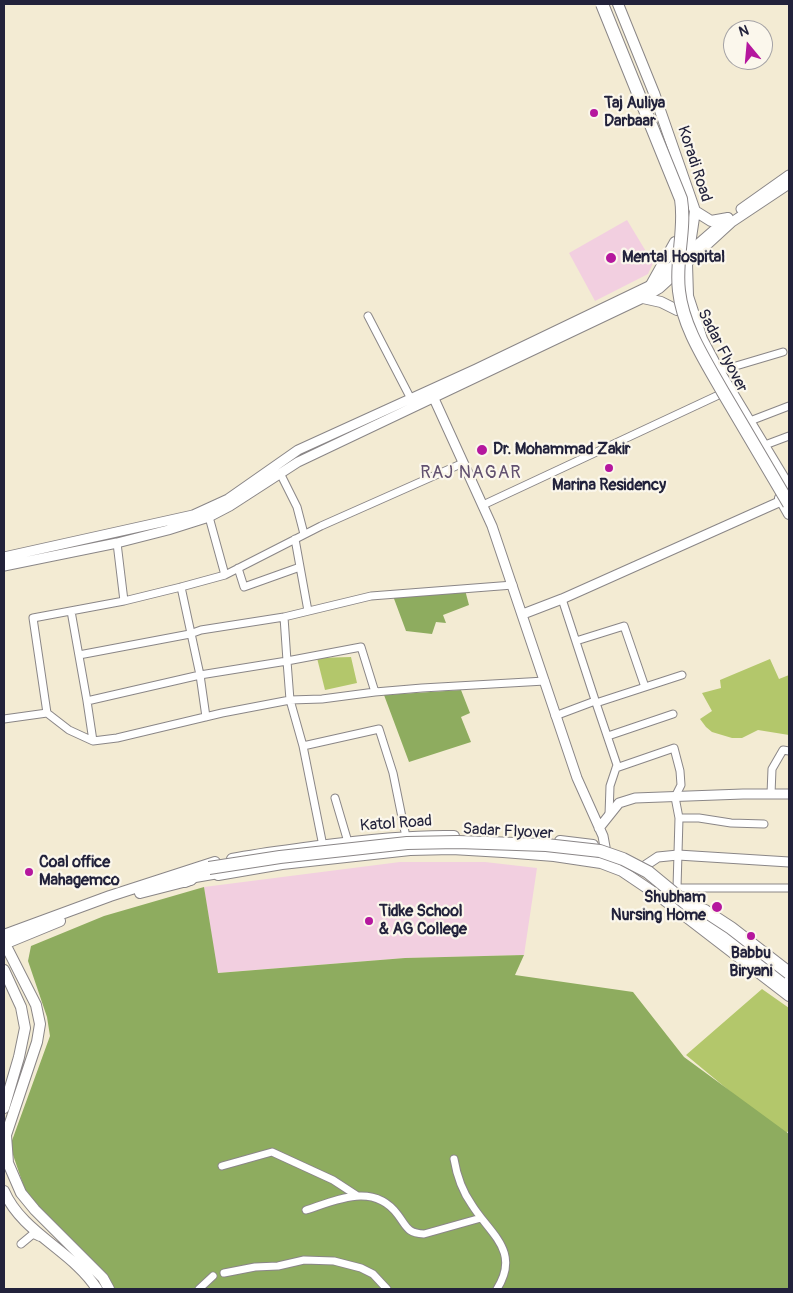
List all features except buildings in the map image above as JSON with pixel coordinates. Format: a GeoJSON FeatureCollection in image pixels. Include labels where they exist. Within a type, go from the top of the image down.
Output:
{"type":"FeatureCollection","features":[{"type":"Feature","properties":{"kind":"highway","name":"Sadar Flyover"},"geometry":{"type":"LineString","coordinates":[[602,4],[681,199],[683,216],[678,267],[679,290],[684,314],[704,358],[787,501]]}},
{"type":"Feature","properties":{"kind":"highway","name":"Sadar Flyover"},"geometry":{"type":"LineString","coordinates":[[610,4],[676,171],[686,203],[688,217],[684,250],[683,286],[688,314],[704,352],[787,501]]}},
{"type":"Feature","properties":{"kind":"highway","name":"Sadar Flyover"},"geometry":{"type":"LineString","coordinates":[[185,877],[280,856],[407,843],[458,842],[581,848],[600,851],[648,872],[688,905],[705,910],[789,973]]}},
{"type":"Feature","properties":{"kind":"highway","name":"Sadar Flyover"},"geometry":{"type":"LineString","coordinates":[[209,871],[282,860],[407,846],[467,845],[550,850],[596,856],[620,862],[658,885],[789,987]]}},
{"type":"Feature","properties":{"kind":"main road","name":"Koradi Road"},"geometry":{"type":"LineString","coordinates":[[596,4],[677,205],[679,216],[673,272],[674,298],[677,310],[708,375],[787,501],[789,514]]}},
{"type":"Feature","properties":{"kind":"main road","name":"Koradi Road"},"geometry":{"type":"LineString","coordinates":[[618,4],[656,99],[695,211],[687,264]]}},
{"type":"Feature","properties":{"kind":"main road"},"geometry":{"type":"LineString","coordinates":[[4,557],[192,515],[228,499],[298,450],[411,398],[431,393],[643,298],[660,288],[689,252],[728,218],[789,175]]}},
{"type":"Feature","properties":{"kind":"main road"},"geometry":{"type":"LineString","coordinates":[[4,566],[117,543],[209,517],[230,506],[280,473],[332,444],[520,348],[651,285],[687,264],[732,222],[789,184]]}},
{"type":"Feature","properties":{"kind":"main road"},"geometry":{"type":"LineString","coordinates":[[695,211],[711,221],[728,218]]}},
{"type":"Feature","properties":{"kind":"main road"},"geometry":{"type":"LineString","coordinates":[[651,285],[675,242]]}},
{"type":"Feature","properties":{"kind":"main road"},"geometry":{"type":"LineString","coordinates":[[687,264],[688,296],[702,339],[719,372],[789,487]]}},
{"type":"Feature","properties":{"kind":"main road"},"geometry":{"type":"LineString","coordinates":[[643,298],[662,302],[677,310]]}},
{"type":"Feature","properties":{"kind":"main road"},"geometry":{"type":"LineString","coordinates":[[431,393],[492,526],[523,614],[555,716],[577,778],[605,846],[601,863]]}},
{"type":"Feature","properties":{"kind":"main road"},"geometry":{"type":"LineString","coordinates":[[523,614],[562,600],[787,501]]}},
{"type":"Feature","properties":{"kind":"main road"},"geometry":{"type":"LineString","coordinates":[[599,828],[620,803],[635,798],[789,794]]}},
{"type":"Feature","properties":{"kind":"main road","name":"Katol Road"},"geometry":{"type":"LineString","coordinates":[[185,877],[207,864],[245,856],[348,842],[406,837],[556,840],[605,846],[628,854],[646,865],[677,888],[711,919],[789,979]]}},
{"type":"Feature","properties":{"kind":"main road","name":"Katol Road"},"geometry":{"type":"LineString","coordinates":[[4,941],[81,912],[185,877],[410,850],[478,850],[554,856],[601,863],[622,871],[659,896],[789,996]]}},
{"type":"Feature","properties":{"kind":"main road"},"geometry":{"type":"LineString","coordinates":[[646,865],[658,857],[678,855],[789,862]]}},
{"type":"Feature","properties":{"kind":"main road"},"geometry":{"type":"LineString","coordinates":[[4,941],[36,1004],[40,1024],[37,1042],[6,1135],[8,1163],[25,1199],[103,1278],[109,1289]]}},
{"type":"Feature","properties":{"kind":"main road"},"geometry":{"type":"LineString","coordinates":[[4,970],[6,978],[21,1007],[25,1028],[19,1057],[4,1108]]}},
{"type":"Feature","properties":{"kind":"main road"},"geometry":{"type":"LineString","coordinates":[[4,1191],[23,1219],[88,1274],[97,1289]]}},
{"type":"Feature","properties":{"kind":"street"},"geometry":{"type":"LineString","coordinates":[[368,316],[411,398]]}},
{"type":"Feature","properties":{"kind":"street"},"geometry":{"type":"LineString","coordinates":[[719,372],[783,352]]}},
{"type":"Feature","properties":{"kind":"street"},"geometry":{"type":"LineString","coordinates":[[483,505],[730,390]]}},
{"type":"Feature","properties":{"kind":"street"},"geometry":{"type":"LineString","coordinates":[[750,421],[789,406]]}},
{"type":"Feature","properties":{"kind":"street"},"geometry":{"type":"LineString","coordinates":[[764,445],[789,436]]}},
{"type":"Feature","properties":{"kind":"street"},"geometry":{"type":"LineString","coordinates":[[463,463],[304,534],[225,575],[124,600],[33,618],[47,713],[69,730],[93,741],[117,738],[290,700],[322,699],[375,692],[545,681]]}},
{"type":"Feature","properties":{"kind":"street"},"geometry":{"type":"LineString","coordinates":[[280,473],[297,507],[304,534]]}},
{"type":"Feature","properties":{"kind":"street"},"geometry":{"type":"LineString","coordinates":[[209,517],[225,575]]}},
{"type":"Feature","properties":{"kind":"street"},"geometry":{"type":"LineString","coordinates":[[295,539],[308,611]]}},
{"type":"Feature","properties":{"kind":"street"},"geometry":{"type":"LineString","coordinates":[[117,543],[124,600]]}},
{"type":"Feature","properties":{"kind":"street"},"geometry":{"type":"LineString","coordinates":[[238,568],[244,587],[300,567]]}},
{"type":"Feature","properties":{"kind":"street"},"geometry":{"type":"LineString","coordinates":[[79,656],[190,634],[201,630],[284,617],[371,596],[513,585]]}},
{"type":"Feature","properties":{"kind":"street"},"geometry":{"type":"LineString","coordinates":[[181,587],[200,675],[206,717]]}},
{"type":"Feature","properties":{"kind":"street"},"geometry":{"type":"LineString","coordinates":[[562,600],[617,765],[610,786],[609,816]]}},
{"type":"Feature","properties":{"kind":"street"},"geometry":{"type":"LineString","coordinates":[[71,611],[93,741]]}},
{"type":"Feature","properties":{"kind":"street"},"geometry":{"type":"LineString","coordinates":[[284,617],[290,700],[303,746],[323,846]]}},
{"type":"Feature","properties":{"kind":"street"},"geometry":{"type":"LineString","coordinates":[[576,641],[624,626],[645,687]]}},
{"type":"Feature","properties":{"kind":"street"},"geometry":{"type":"LineString","coordinates":[[87,701],[200,675],[361,647],[375,692]]}},
{"type":"Feature","properties":{"kind":"street"},"geometry":{"type":"LineString","coordinates":[[555,716],[682,675]]}},
{"type":"Feature","properties":{"kind":"street"},"geometry":{"type":"LineString","coordinates":[[4,719],[47,713]]}},
{"type":"Feature","properties":{"kind":"street"},"geometry":{"type":"LineString","coordinates":[[608,736],[673,714]]}},
{"type":"Feature","properties":{"kind":"street"},"geometry":{"type":"LineString","coordinates":[[303,746],[379,729],[392,773],[406,837]]}},
{"type":"Feature","properties":{"kind":"street"},"geometry":{"type":"LineString","coordinates":[[616,768],[674,748],[682,785],[675,797],[679,818],[677,888],[788,888]]}},
{"type":"Feature","properties":{"kind":"street"},"geometry":{"type":"LineString","coordinates":[[771,794],[772,769],[783,750],[789,751]]}},
{"type":"Feature","properties":{"kind":"street"},"geometry":{"type":"LineString","coordinates":[[335,798],[348,842]]}},
{"type":"Feature","properties":{"kind":"street"},"geometry":{"type":"LineString","coordinates":[[679,818],[764,824]]}},
{"type":"Feature","properties":{"kind":"street"},"geometry":{"type":"LineString","coordinates":[[222,1166],[272,1152],[333,1180],[356,1196]]}},
{"type":"Feature","properties":{"kind":"street"},"geometry":{"type":"LineString","coordinates":[[454,1159],[457,1178],[462,1190],[481,1218],[499,1239],[505,1266],[503,1279],[497,1289]]}},
{"type":"Feature","properties":{"kind":"street"},"geometry":{"type":"LineString","coordinates":[[306,1210],[351,1195],[363,1196],[385,1202],[396,1212],[408,1230],[416,1234],[434,1232],[481,1218]]}},
{"type":"Feature","properties":{"kind":"street"},"geometry":{"type":"LineString","coordinates":[[21,1244],[32,1234],[49,1242]]}},
{"type":"Feature","properties":{"kind":"street"},"geometry":{"type":"LineString","coordinates":[[224,1273],[255,1267],[278,1266],[304,1260],[334,1261],[361,1268],[373,1274],[387,1289]]}},
{"type":"Feature","properties":{"kind":"street"},"geometry":{"type":"LineString","coordinates":[[199,1289],[213,1276]]}},
{"type":"Feature","properties":{"kind":"shaded area","name":"Mental Hospital"},"geometry":{"type":"Polygon","coordinates":[[[627,220],[653,263],[648,274],[595,301],[569,253],[627,220]]]}},
{"type":"Feature","properties":{"kind":"shaded area","name":"Tidke School & AG College"},"geometry":{"type":"Polygon","coordinates":[[[400,862],[485,862],[537,868],[524,955],[405,958],[217,973],[204,887],[400,862]]]}},
{"type":"Feature","properties":{"kind":"green space"},"geometry":{"type":"Polygon","coordinates":[[[465,590],[469,605],[443,615],[446,623],[436,622],[432,634],[406,631],[393,596],[465,590]]]}},
{"type":"Feature","properties":{"kind":"green space"},"geometry":{"type":"Polygon","coordinates":[[[351,657],[357,683],[325,690],[317,658],[351,657]]]}},
{"type":"Feature","properties":{"kind":"green space"},"geometry":{"type":"Polygon","coordinates":[[[770,659],[779,679],[789,675],[789,735],[758,730],[742,738],[732,738],[712,732],[706,727],[700,719],[712,711],[702,693],[721,688],[720,680],[770,659]]]}},
{"type":"Feature","properties":{"kind":"green space"},"geometry":{"type":"Polygon","coordinates":[[[461,690],[470,713],[461,717],[471,742],[409,762],[384,695],[461,690]]]}},
{"type":"Feature","properties":{"kind":"green space"},"geometry":{"type":"Polygon","coordinates":[[[204,887],[218,973],[405,958],[524,955],[515,975],[633,992],[684,1057],[789,1134],[789,1289],[111,1289],[26,1193],[10,1146],[50,1036],[47,1017],[28,961],[31,946],[104,916],[204,887]]]}},
{"type":"Feature","properties":{"kind":"green space"},"geometry":{"type":"Polygon","coordinates":[[[762,989],[789,1008],[789,1130],[784,1136],[686,1055],[762,989]]]}},
{"type":"Feature","properties":{"kind":"place","name":"Taj Auliya Darbaar"},"geometry":{"type":"Point","coordinates":[594,113]}},
{"type":"Feature","properties":{"kind":"place","name":"Mental Hospital"},"geometry":{"type":"Point","coordinates":[611,258]}},
{"type":"Feature","properties":{"kind":"place","name":"Dr. Mohammad Zakir"},"geometry":{"type":"Point","coordinates":[482,450]}},
{"type":"Feature","properties":{"kind":"place","name":"Marina Residency"},"geometry":{"type":"Point","coordinates":[609,468]}},
{"type":"Feature","properties":{"kind":"place","name":"Coal office Mahagemco"},"geometry":{"type":"Point","coordinates":[29,872]}},
{"type":"Feature","properties":{"kind":"place","name":"Shubham Nursing Home"},"geometry":{"type":"Point","coordinates":[717,907]}},
{"type":"Feature","properties":{"kind":"place","name":"Tidke School & AG College"},"geometry":{"type":"Point","coordinates":[369,921]}},
{"type":"Feature","properties":{"kind":"place","name":"Babbu Biryani"},"geometry":{"type":"Point","coordinates":[751,936]}},
{"type":"Feature","properties":{"kind":"district","name":"RAJ NAGAR"},"geometry":{"type":"Point","coordinates":[471,473]}}]}
